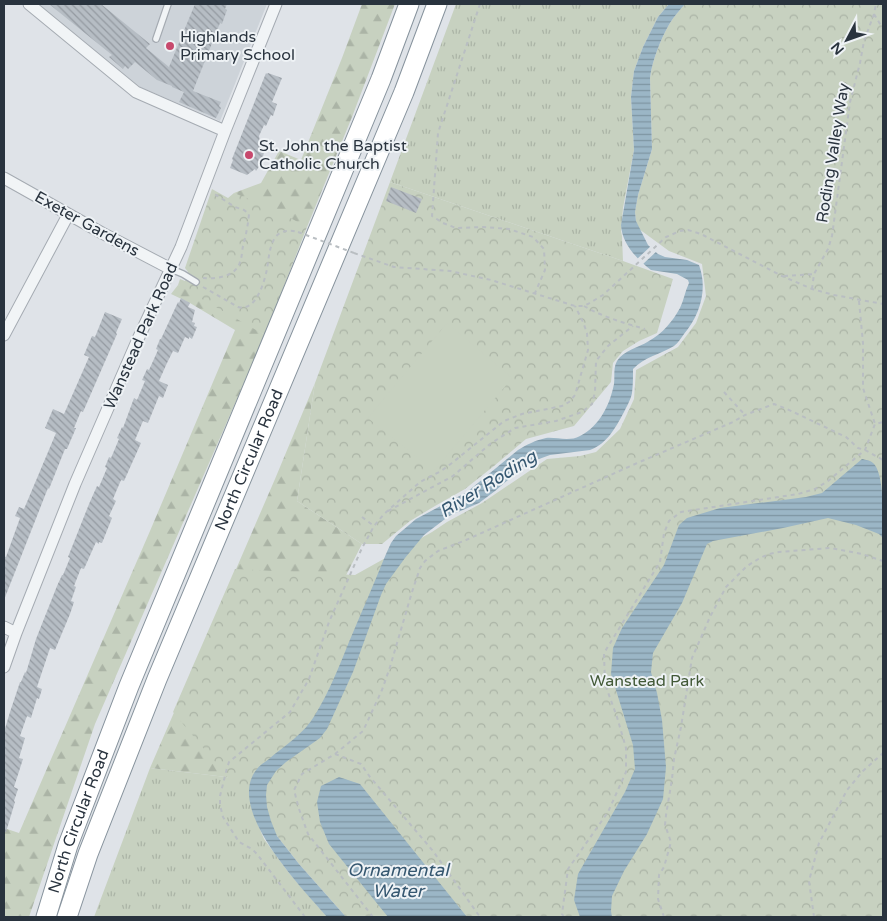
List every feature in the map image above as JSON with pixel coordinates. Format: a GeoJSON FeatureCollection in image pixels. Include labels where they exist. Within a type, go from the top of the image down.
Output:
{"type":"FeatureCollection","features":[{"type":"Feature","properties":{"kind":"highway","name":"North Circular Road"},"geometry":{"type":"LineString","coordinates":[[46,917],[68,845],[129,686],[381,79],[409,4]]}},
{"type":"Feature","properties":{"kind":"highway","name":"North Circular Road"},"geometry":{"type":"LineString","coordinates":[[67,917],[88,854],[154,688],[404,92],[437,4]]}},
{"type":"Feature","properties":{"kind":"street"},"geometry":{"type":"LineString","coordinates":[[29,4],[136,92],[225,131]]}},
{"type":"Feature","properties":{"kind":"street","name":"Wanstead Park Road"},"geometry":{"type":"LineString","coordinates":[[4,667],[79,475],[138,339],[171,269],[276,4]]}},
{"type":"Feature","properties":{"kind":"street","name":"Exeter Gardens"},"geometry":{"type":"LineString","coordinates":[[4,178],[68,215],[171,269]]}},
{"type":"Feature","properties":{"kind":"street"},"geometry":{"type":"LineString","coordinates":[[5,331],[68,215]]}},
{"type":"Feature","properties":{"kind":"street"},"geometry":{"type":"LineString","coordinates":[[4,627],[16,633]]}},
{"type":"Feature","properties":{"kind":"lane"},"geometry":{"type":"LineString","coordinates":[[156,39],[168,4]]}},
{"type":"Feature","properties":{"kind":"lane"},"geometry":{"type":"LineString","coordinates":[[171,269],[196,282]]}},
{"type":"Feature","properties":{"kind":"path"},"geometry":{"type":"LineString","coordinates":[[480,4],[438,133],[432,216],[456,228],[484,227],[509,229],[533,237],[544,249],[545,270],[535,293]]}},
{"type":"Feature","properties":{"kind":"path","name":"Roding Valley Way"},"geometry":{"type":"LineString","coordinates":[[812,289],[814,274],[828,250],[832,236],[850,102],[864,41],[876,4]]}},
{"type":"Feature","properties":{"kind":"path"},"geometry":{"type":"LineString","coordinates":[[874,14],[883,29]]}},
{"type":"Feature","properties":{"kind":"path"},"geometry":{"type":"LineString","coordinates":[[203,188],[249,214],[240,263],[237,268],[226,276],[212,279]]}},
{"type":"Feature","properties":{"kind":"path"},"geometry":{"type":"LineString","coordinates":[[196,282],[238,307],[243,309],[248,307],[254,302],[259,292],[266,271],[269,253],[276,236],[290,230],[394,267],[450,271],[491,280],[575,306],[583,306],[602,316],[645,329]]}},
{"type":"Feature","properties":{"kind":"path"},"geometry":{"type":"LineString","coordinates":[[583,306],[603,295],[666,237],[688,230],[701,234],[782,276],[812,289],[883,304]]}},
{"type":"Feature","properties":{"kind":"path"},"geometry":{"type":"LineString","coordinates":[[782,276],[814,274]]}},
{"type":"Feature","properties":{"kind":"path"},"geometry":{"type":"LineString","coordinates":[[564,917],[562,914],[568,869],[608,812],[626,772],[626,748],[618,717],[604,684],[604,653],[660,562],[664,533],[669,521],[681,512],[798,494],[815,489],[828,481],[865,450],[875,424],[863,388],[864,343],[859,300]]}},
{"type":"Feature","properties":{"kind":"path"},"geometry":{"type":"LineString","coordinates":[[305,917],[257,854],[239,842],[224,817],[220,805],[220,796],[229,762],[290,712],[309,679],[329,622],[362,548],[374,526],[384,514],[420,482],[441,471],[504,421],[522,414],[562,406],[575,395],[588,350],[587,333],[575,306]]}},
{"type":"Feature","properties":{"kind":"path"},"geometry":{"type":"LineString","coordinates":[[384,514],[453,476],[490,444],[515,428],[556,421],[582,412],[592,404],[595,392],[596,361],[608,346],[633,326]]}},
{"type":"Feature","properties":{"kind":"path"},"geometry":{"type":"LineString","coordinates":[[724,392],[745,415]]}},
{"type":"Feature","properties":{"kind":"path"},"geometry":{"type":"LineString","coordinates":[[373,917],[308,834],[294,790],[302,774],[335,754],[363,731],[387,674],[420,568],[425,561],[438,550],[466,540],[745,415],[774,404],[846,437],[858,448],[883,460]]}},
{"type":"Feature","properties":{"kind":"path"},"geometry":{"type":"LineString","coordinates":[[875,424],[883,422]]}},
{"type":"Feature","properties":{"kind":"path"},"geometry":{"type":"LineString","coordinates":[[362,517],[374,526]]}},
{"type":"Feature","properties":{"kind":"path"},"geometry":{"type":"LineString","coordinates":[[664,917],[658,898],[659,875],[664,867],[671,842],[665,825],[666,815],[692,658],[710,617],[726,588],[746,566],[769,554],[779,552],[830,548],[862,554],[883,561]]}},
{"type":"Feature","properties":{"kind":"path"},"geometry":{"type":"LineString","coordinates":[[814,917],[809,881],[819,843],[847,790],[863,771],[883,753]]}},
{"type":"Feature","properties":{"kind":"path"},"geometry":{"type":"LineString","coordinates":[[335,754],[361,764],[433,851],[480,917]]}},
{"type":"Feature","properties":{"kind":"shaded area","name":"Highlands Primary School"},"geometry":{"type":"Polygon","coordinates":[[[39,4],[267,4],[220,121],[140,87],[39,4]]]}},
{"type":"Feature","properties":{"kind":"green space"},"geometry":{"type":"Polygon","coordinates":[[[362,4],[395,4],[307,227],[285,224],[234,193],[261,183],[279,151],[301,160],[362,4]]]}},
{"type":"Feature","properties":{"kind":"green space"},"geometry":{"type":"Polygon","coordinates":[[[456,4],[669,4],[658,17],[643,47],[634,71],[631,97],[634,150],[623,208],[621,231],[623,261],[390,182],[456,4]]]}},
{"type":"Feature","properties":{"kind":"green space","name":"Wanstead Park"},"geometry":{"type":"Polygon","coordinates":[[[685,4],[883,4],[883,917],[346,917],[299,864],[173,712],[235,569],[355,575],[482,503],[547,459],[580,456],[596,452],[620,429],[634,399],[636,370],[678,347],[696,323],[706,296],[702,264],[669,251],[639,229],[635,212],[638,195],[652,149],[650,78],[653,64],[667,29],[673,18],[685,4]]]}},
{"type":"Feature","properties":{"kind":"green space"},"geometry":{"type":"Polygon","coordinates":[[[390,182],[673,279],[657,333],[623,351],[613,363],[611,382],[574,426],[526,439],[465,489],[410,521],[382,544],[362,544],[297,501],[315,383],[390,182]]]}},
{"type":"Feature","properties":{"kind":"green space"},"geometry":{"type":"Polygon","coordinates":[[[212,189],[228,198],[234,193],[272,208],[307,227],[265,335],[178,285],[180,279],[185,281],[188,272],[185,268],[212,189]]]}},
{"type":"Feature","properties":{"kind":"green space"},"geometry":{"type":"Polygon","coordinates":[[[178,285],[193,288],[265,335],[95,724],[29,917],[4,917],[4,828],[19,833],[235,330],[171,294],[178,285]]]}},
{"type":"Feature","properties":{"kind":"green space"},"geometry":{"type":"Polygon","coordinates":[[[447,323],[512,378],[434,471],[368,418],[447,323]]]}},
{"type":"Feature","properties":{"kind":"green space"},"geometry":{"type":"Polygon","coordinates":[[[315,383],[297,501],[362,544],[337,593],[251,780],[150,768],[275,479],[315,383]]]}},
{"type":"Feature","properties":{"kind":"green space"},"geometry":{"type":"Polygon","coordinates":[[[150,768],[251,780],[254,815],[264,839],[289,873],[327,917],[94,917],[150,768]]]}},
{"type":"Feature","properties":{"kind":"water","name":"River Roding"},"geometry":{"type":"Polygon","coordinates":[[[669,4],[685,4],[673,18],[667,29],[653,64],[650,78],[652,149],[638,195],[635,212],[636,221],[648,245],[658,254],[665,257],[687,260],[699,265],[703,283],[698,310],[690,327],[675,345],[642,361],[633,369],[630,400],[614,429],[601,444],[590,450],[550,455],[528,463],[479,503],[449,516],[424,535],[386,584],[353,672],[327,729],[320,738],[276,771],[267,785],[267,807],[277,836],[346,917],[327,917],[285,868],[270,847],[258,826],[250,805],[250,786],[257,769],[300,734],[311,722],[325,697],[386,554],[396,536],[416,519],[467,492],[524,446],[546,438],[576,438],[587,432],[607,407],[614,384],[616,364],[620,357],[663,331],[680,308],[689,283],[688,280],[677,274],[651,270],[646,266],[627,245],[621,225],[634,150],[631,97],[634,71],[643,47],[658,17],[669,4]]]}},
{"type":"Feature","properties":{"kind":"water"},"geometry":{"type":"Polygon","coordinates":[[[862,459],[873,463],[880,477],[883,538],[879,534],[856,525],[828,518],[713,541],[707,544],[682,603],[653,653],[651,672],[662,720],[666,767],[663,799],[647,834],[624,871],[612,896],[612,917],[580,917],[574,900],[578,874],[625,792],[635,769],[633,745],[611,674],[613,648],[622,628],[664,565],[679,525],[687,518],[720,508],[806,497],[822,493],[862,459]]]}},
{"type":"Feature","properties":{"kind":"water","name":"Ornamental Water"},"geometry":{"type":"Polygon","coordinates":[[[339,777],[360,784],[467,917],[388,917],[329,844],[320,822],[317,802],[321,786],[339,777]]]}},
{"type":"Feature","properties":{"kind":"pier"},"geometry":{"type":"Polygon","coordinates":[[[652,245],[658,250],[642,265],[636,260],[652,245]]]}},
{"type":"Feature","properties":{"kind":"building"},"geometry":{"type":"Polygon","coordinates":[[[49,4],[101,4],[150,44],[146,48],[169,67],[195,4],[227,4],[222,24],[220,23],[193,91],[221,102],[219,106],[221,108],[216,118],[179,102],[184,92],[157,80],[135,62],[128,69],[125,66],[123,69],[109,57],[112,55],[49,4]]]}},
{"type":"Feature","properties":{"kind":"building"},"geometry":{"type":"Polygon","coordinates":[[[266,73],[282,78],[272,102],[277,104],[273,116],[271,115],[266,126],[264,125],[259,136],[262,152],[264,152],[262,162],[256,171],[255,169],[247,175],[230,168],[266,73]]]}},
{"type":"Feature","properties":{"kind":"building"},"geometry":{"type":"Polygon","coordinates":[[[391,187],[422,199],[416,213],[386,201],[391,187]]]}},
{"type":"Feature","properties":{"kind":"building"},"geometry":{"type":"Polygon","coordinates":[[[181,298],[190,303],[188,307],[195,310],[192,322],[197,327],[192,339],[185,337],[178,353],[173,351],[167,363],[159,381],[168,385],[163,398],[159,396],[148,423],[143,421],[135,440],[141,443],[124,481],[121,480],[113,499],[116,501],[109,516],[112,518],[102,543],[96,542],[84,569],[81,568],[74,586],[76,587],[71,601],[74,602],[70,614],[55,650],[50,648],[37,687],[42,689],[39,699],[37,698],[31,718],[27,716],[20,736],[25,738],[19,758],[23,759],[14,787],[18,789],[6,832],[4,832],[4,732],[10,712],[20,682],[26,673],[36,639],[70,558],[68,557],[89,504],[97,486],[99,487],[107,468],[105,467],[119,439],[117,438],[123,428],[134,398],[137,400],[145,381],[142,380],[158,350],[156,349],[160,339],[181,298]]]}},
{"type":"Feature","properties":{"kind":"building"},"geometry":{"type":"Polygon","coordinates":[[[105,312],[122,319],[117,334],[48,488],[4,600],[4,556],[6,557],[20,518],[15,516],[19,507],[24,509],[56,433],[45,428],[53,409],[64,414],[89,357],[84,355],[92,336],[95,337],[105,312]]]}},
{"type":"Feature","properties":{"kind":"place","name":"Highlands Primary School"},"geometry":{"type":"Point","coordinates":[170,46]}},
{"type":"Feature","properties":{"kind":"place","name":"St. John the Baptist Catholic Church"},"geometry":{"type":"Point","coordinates":[249,155]}}]}
